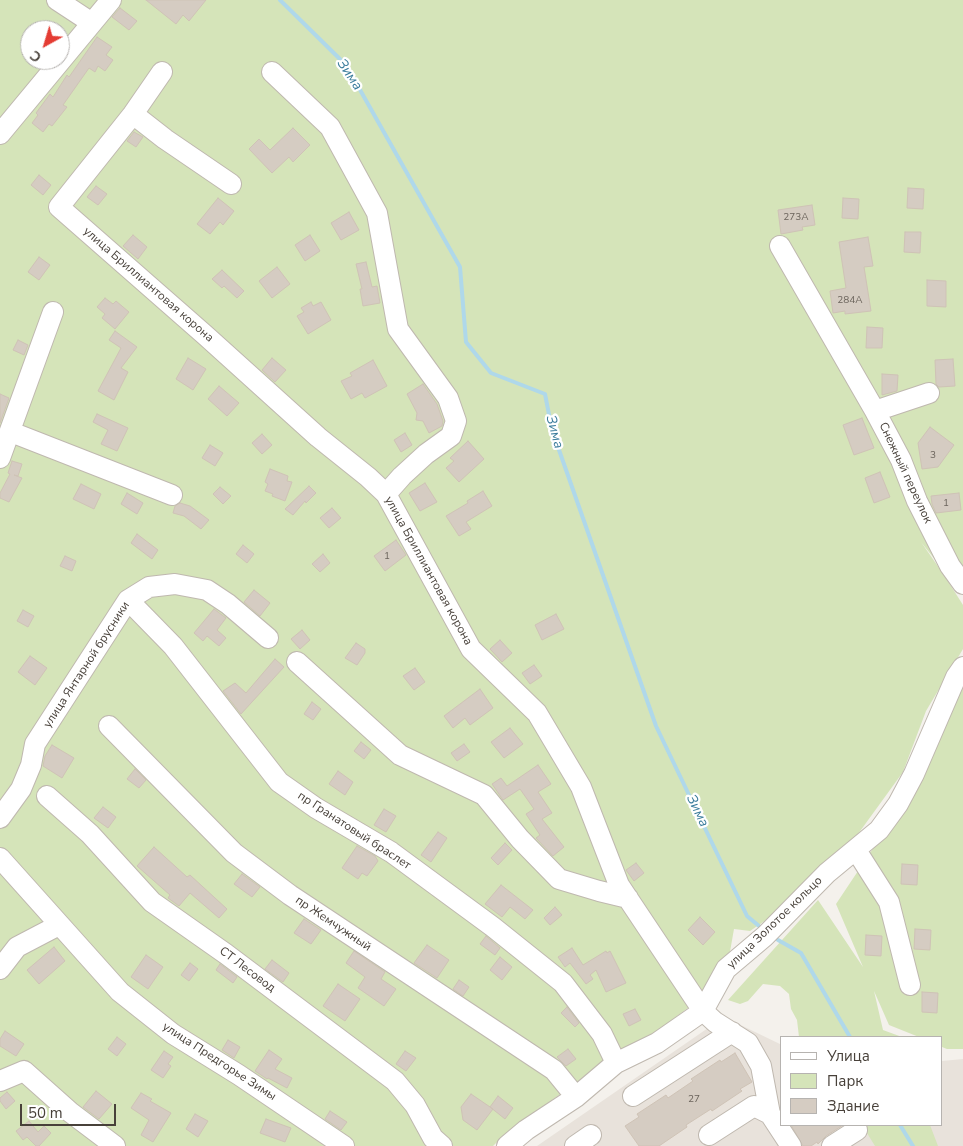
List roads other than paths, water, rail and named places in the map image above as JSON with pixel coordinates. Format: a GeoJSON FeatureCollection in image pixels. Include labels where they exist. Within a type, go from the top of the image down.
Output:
{"type":"FeatureCollection","features":[{"type":"Feature","properties":{"kind":"street"},"geometry":{"type":"LineString","coordinates":[[57,0],[92,23]]}},
{"type":"Feature","properties":{"kind":"street"},"geometry":{"type":"LineString","coordinates":[[0,134],[111,0]]}},
{"type":"Feature","properties":{"kind":"street"},"geometry":{"type":"LineString","coordinates":[[162,72],[133,114],[165,139],[231,184]]}},
{"type":"Feature","properties":{"kind":"street"},"geometry":{"type":"LineString","coordinates":[[272,72],[330,127],[377,214],[398,329],[448,398],[456,421],[451,436],[426,454],[386,494]]}},
{"type":"Feature","properties":{"kind":"street","name":"улица Бриллиантовая корона"},"geometry":{"type":"LineString","coordinates":[[133,114],[59,207],[318,437],[386,494],[471,649],[537,713],[581,787],[619,885],[703,1011],[715,1022],[748,1043],[761,1066],[770,1114]]}},
{"type":"Feature","properties":{"kind":"street"},"geometry":{"type":"LineString","coordinates":[[780,246],[875,411]]}},
{"type":"Feature","properties":{"kind":"street"},"geometry":{"type":"LineString","coordinates":[[0,458],[53,312]]}},
{"type":"Feature","properties":{"kind":"street","name":"Снежный переулок"},"geometry":{"type":"LineString","coordinates":[[929,393],[875,411],[901,460],[917,501],[950,566],[963,584]]}},
{"type":"Feature","properties":{"kind":"street"},"geometry":{"type":"LineString","coordinates":[[11,432],[172,495]]}},
{"type":"Feature","properties":{"kind":"street","name":"улица Янтарной брусники"},"geometry":{"type":"LineString","coordinates":[[0,818],[21,789],[31,765],[35,744],[128,600],[149,587],[175,584],[207,590],[228,604],[268,638]]}},
{"type":"Feature","properties":{"kind":"street","name":"пр Гранатовый браслет"},"geometry":{"type":"LineString","coordinates":[[128,600],[173,646],[279,782],[316,808],[392,852],[493,927],[563,983],[602,1034],[616,1064]]}},
{"type":"Feature","properties":{"kind":"street"},"geometry":{"type":"LineString","coordinates":[[297,662],[400,755],[484,795],[520,839],[559,879],[628,898]]}},
{"type":"Feature","properties":{"kind":"street","name":"улица Золотое кольцо"},"geometry":{"type":"LineString","coordinates":[[507,1146],[526,1130],[576,1097],[616,1064],[657,1043],[703,1011],[726,969],[765,936],[827,874],[879,830],[898,804],[914,774],[956,677],[963,667]]}},
{"type":"Feature","properties":{"kind":"street","name":"пр Жемчужный"},"geometry":{"type":"LineString","coordinates":[[109,726],[234,853],[322,917],[554,1070],[576,1097]]}},
{"type":"Feature","properties":{"kind":"street","name":"СТ Лесовод"},"geometry":{"type":"LineString","coordinates":[[47,796],[90,834],[152,902],[226,954],[395,1081],[415,1105],[433,1138],[442,1146]]}},
{"type":"Feature","properties":{"kind":"street"},"geometry":{"type":"LineString","coordinates":[[856,850],[889,902],[910,985]]}},
{"type":"Feature","properties":{"kind":"street","name":"улица Предгорье Зимы"},"geometry":{"type":"LineString","coordinates":[[0,858],[120,992],[173,1034],[239,1075],[344,1146]]}},
{"type":"Feature","properties":{"kind":"street"},"geometry":{"type":"LineString","coordinates":[[0,969],[17,948],[59,925]]}},
{"type":"Feature","properties":{"kind":"street"},"geometry":{"type":"LineString","coordinates":[[633,1096],[732,1032]]}},
{"type":"Feature","properties":{"kind":"street"},"geometry":{"type":"LineString","coordinates":[[0,1081],[24,1071],[70,1112],[115,1146]]}},
{"type":"Feature","properties":{"kind":"street"},"geometry":{"type":"LineString","coordinates":[[709,1135],[754,1106],[770,1114],[791,1146]]}},
{"type":"Feature","properties":{"kind":"street"},"geometry":{"type":"LineString","coordinates":[[832,1146],[857,1130]]}},
{"type":"Feature","properties":{"kind":"waterway","name":"Зима"},"geometry":{"type":"LineString","coordinates":[[280,0],[346,65],[460,267],[466,342],[491,373],[545,394],[552,430],[656,726],[747,916],[759,926]]}},
{"type":"Feature","properties":{"kind":"waterway","name":"Зима"},"geometry":{"type":"LineString","coordinates":[[778,940],[801,953],[849,1036]]}},
{"type":"Feature","properties":{"kind":"waterway","name":"Зима"},"geometry":{"type":"LineString","coordinates":[[901,1126],[913,1146]]}}]}
